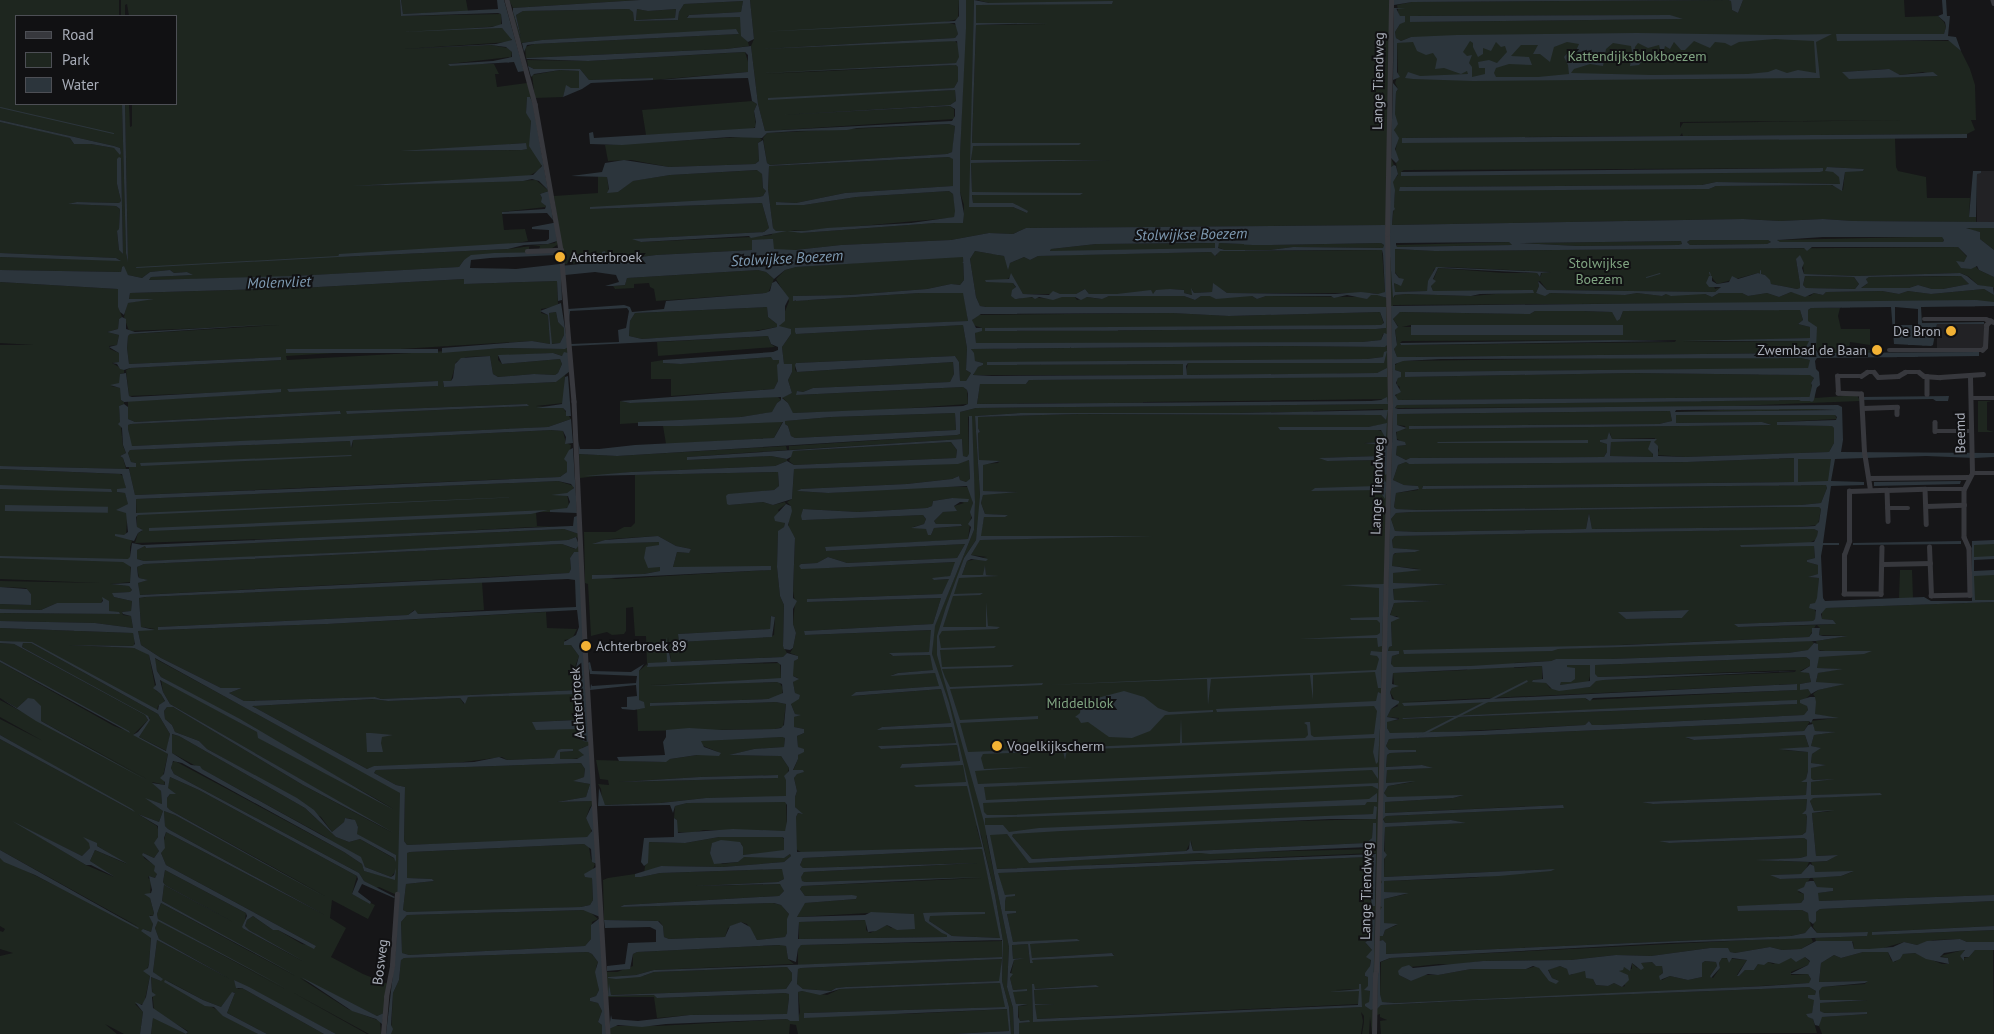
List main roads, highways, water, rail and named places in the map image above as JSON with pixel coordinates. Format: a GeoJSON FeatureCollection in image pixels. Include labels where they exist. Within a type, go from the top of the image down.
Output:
{"type":"FeatureCollection","features":[{"type":"Feature","properties":{"kind":"water"},"geometry":{"type":"Polygon","coordinates":[[[400,0],[403,14],[498,9],[497,0],[504,0],[524,71],[518,72],[514,62],[450,66],[448,64],[493,61],[512,57],[512,52],[506,47],[491,45],[403,49],[496,44],[512,40],[502,28],[403,32],[492,27],[502,24],[501,14],[498,13],[401,16],[400,0]]]}},
{"type":"Feature","properties":{"kind":"water"},"geometry":{"type":"Polygon","coordinates":[[[640,0],[750,0],[754,39],[748,42],[741,36],[740,17],[687,18],[689,15],[741,12],[743,1],[684,4],[679,12],[678,20],[634,21],[633,12],[629,9],[523,11],[516,15],[521,38],[513,8],[640,0]],[[637,9],[636,20],[675,18],[676,9],[648,11],[637,9]]]}},
{"type":"Feature","properties":{"kind":"water"},"geometry":{"type":"Polygon","coordinates":[[[959,0],[966,0],[960,155],[960,192],[964,214],[963,223],[935,223],[801,233],[787,231],[751,238],[749,236],[641,242],[632,239],[764,232],[769,228],[762,203],[590,209],[590,207],[759,197],[763,196],[766,191],[763,188],[762,174],[757,170],[670,175],[633,181],[618,192],[607,193],[609,189],[607,177],[571,176],[602,172],[605,163],[624,160],[669,167],[755,164],[759,161],[758,143],[763,140],[767,163],[770,165],[947,154],[952,152],[955,126],[949,124],[857,128],[767,133],[762,138],[730,137],[622,145],[590,144],[589,133],[593,132],[594,138],[755,128],[754,111],[757,104],[752,101],[748,78],[660,80],[748,72],[748,55],[745,52],[588,61],[526,58],[726,49],[751,46],[758,104],[765,131],[952,121],[955,116],[955,109],[950,106],[782,115],[950,105],[956,101],[955,90],[768,100],[768,98],[954,88],[958,81],[958,67],[956,65],[763,73],[956,63],[959,57],[957,41],[760,49],[955,38],[958,34],[955,23],[758,32],[955,21],[959,16],[959,0]],[[949,157],[769,166],[768,189],[773,228],[776,231],[804,231],[911,223],[954,217],[953,194],[949,191],[856,197],[804,205],[776,205],[776,202],[796,203],[845,193],[953,186],[953,159],[949,157]]]}},
{"type":"Feature","properties":{"kind":"water"},"geometry":{"type":"Polygon","coordinates":[[[974,0],[989,3],[1113,1],[1112,4],[976,5],[976,23],[1049,23],[976,25],[972,143],[1081,143],[1079,145],[973,146],[971,160],[1111,160],[971,163],[972,192],[1083,193],[1080,195],[972,195],[973,203],[1013,203],[1028,211],[1027,213],[1013,207],[969,207],[974,0]]]}},
{"type":"Feature","properties":{"kind":"water"},"geometry":{"type":"Polygon","coordinates":[[[1393,0],[1728,0],[1412,2],[1394,5],[1393,0]]]}},
{"type":"Feature","properties":{"kind":"water"},"geometry":{"type":"Polygon","coordinates":[[[1728,0],[1743,0],[1738,13],[1732,10],[1731,1],[1728,0]]]}},
{"type":"Feature","properties":{"kind":"water"},"geometry":{"type":"Polygon","coordinates":[[[1942,0],[1946,0],[1947,16],[1950,16],[1948,36],[1956,37],[1961,51],[1948,40],[1837,41],[1836,34],[1944,34],[1945,22],[1938,16],[1943,14],[1942,0]]]}},
{"type":"Feature","properties":{"kind":"water"},"geometry":{"type":"Polygon","coordinates":[[[1394,8],[1396,8],[1400,16],[1405,16],[1405,22],[1400,24],[1395,32],[1396,38],[1401,41],[1411,37],[1457,35],[1637,33],[1832,34],[1816,42],[1820,78],[1473,81],[1405,78],[1408,72],[1420,76],[1468,74],[1467,71],[1461,74],[1444,68],[1435,69],[1437,59],[1433,53],[1426,55],[1417,51],[1413,42],[1397,43],[1397,72],[1400,77],[1393,80],[1394,8]],[[1775,39],[1739,42],[1731,46],[1715,42],[1710,48],[1694,41],[1685,50],[1681,50],[1674,42],[1670,49],[1665,46],[1663,54],[1659,45],[1648,48],[1638,43],[1635,47],[1634,56],[1642,61],[1639,65],[1630,66],[1631,46],[1613,43],[1606,49],[1603,66],[1590,64],[1574,69],[1571,73],[1652,75],[1748,74],[1768,72],[1776,69],[1787,73],[1798,70],[1816,73],[1814,41],[1775,39]],[[1470,41],[1463,52],[1467,56],[1472,55],[1469,63],[1472,67],[1472,77],[1485,74],[1485,68],[1479,68],[1478,62],[1489,60],[1497,63],[1507,52],[1505,46],[1501,47],[1496,42],[1491,51],[1483,48],[1483,54],[1478,57],[1473,43],[1470,41]],[[1567,42],[1554,47],[1550,62],[1540,54],[1533,54],[1538,45],[1521,45],[1511,56],[1529,57],[1532,65],[1509,64],[1496,68],[1494,73],[1496,77],[1538,77],[1569,74],[1568,65],[1564,57],[1569,51],[1575,53],[1579,44],[1567,42]]]}},
{"type":"Feature","properties":{"kind":"water"},"geometry":{"type":"Polygon","coordinates":[[[1670,15],[1683,19],[1410,22],[1410,16],[1670,15]]]}},
{"type":"Feature","properties":{"kind":"water"},"geometry":{"type":"Polygon","coordinates":[[[736,29],[739,34],[534,44],[527,45],[524,52],[522,43],[542,40],[736,29]]]}},
{"type":"Feature","properties":{"kind":"water"},"geometry":{"type":"Polygon","coordinates":[[[528,66],[534,69],[580,69],[589,80],[653,78],[653,80],[591,83],[563,97],[566,85],[571,88],[579,88],[579,71],[560,70],[534,74],[531,77],[528,66]]]}},
{"type":"Feature","properties":{"kind":"water"},"geometry":{"type":"Polygon","coordinates":[[[1889,69],[1900,75],[1933,72],[1938,76],[1849,79],[1842,72],[1889,69]]]}},
{"type":"Feature","properties":{"kind":"water"},"geometry":{"type":"Polygon","coordinates":[[[1393,83],[1398,89],[1396,92],[1395,114],[1398,124],[1394,130],[1399,138],[1395,149],[1399,160],[1396,163],[1391,158],[1393,83]]]}},
{"type":"Feature","properties":{"kind":"water"},"geometry":{"type":"Polygon","coordinates":[[[527,97],[530,97],[533,104],[548,190],[539,181],[532,179],[523,181],[352,186],[533,175],[542,166],[529,146],[531,121],[526,113],[527,97]]]}},
{"type":"Feature","properties":{"kind":"water"},"geometry":{"type":"Polygon","coordinates":[[[122,105],[125,105],[128,262],[126,253],[122,105]]]}},
{"type":"Feature","properties":{"kind":"water"},"geometry":{"type":"Polygon","coordinates":[[[0,120],[114,146],[120,148],[121,153],[120,155],[114,148],[91,144],[74,144],[70,138],[0,122],[0,120]]]}},
{"type":"Feature","properties":{"kind":"water"},"geometry":{"type":"Polygon","coordinates":[[[1967,134],[1967,138],[1402,143],[1402,138],[1967,134]]]}},
{"type":"Feature","properties":{"kind":"water"},"geometry":{"type":"Polygon","coordinates":[[[526,143],[527,149],[522,150],[400,151],[526,143]]]}},
{"type":"Feature","properties":{"kind":"water"},"geometry":{"type":"Polygon","coordinates":[[[121,158],[123,254],[119,250],[117,231],[119,229],[120,209],[116,206],[68,204],[77,202],[119,203],[121,201],[117,184],[117,159],[121,158]]]}},
{"type":"Feature","properties":{"kind":"water"},"geometry":{"type":"Polygon","coordinates":[[[1396,166],[1398,174],[1393,182],[1395,209],[1393,211],[1392,225],[1743,219],[1780,221],[1823,219],[1994,222],[1994,228],[1966,228],[1980,232],[1980,239],[1994,250],[1994,277],[1979,270],[1977,266],[1971,269],[1961,268],[1956,261],[1964,262],[1967,256],[1958,247],[1812,247],[1807,251],[1804,248],[1435,251],[1395,249],[1395,273],[1399,278],[1404,279],[1401,286],[1394,283],[1395,292],[1427,291],[1428,281],[1436,267],[1551,272],[1541,273],[1540,277],[1537,273],[1438,268],[1433,279],[1436,281],[1431,286],[1433,291],[1533,290],[1534,293],[1480,294],[1471,296],[1406,294],[1395,295],[1393,298],[1389,242],[1387,298],[1377,295],[1371,295],[1367,299],[1347,295],[1334,298],[1331,296],[1266,296],[1257,299],[1252,296],[1216,299],[1210,296],[1201,296],[1195,300],[1184,296],[1109,296],[1102,299],[1087,297],[1081,300],[1075,297],[1062,297],[1053,300],[1039,297],[1035,299],[1032,297],[1015,299],[1011,296],[1012,290],[1016,287],[1013,283],[986,282],[985,280],[1009,279],[1011,273],[1023,294],[1049,295],[1053,291],[1060,294],[1076,294],[1085,289],[1089,294],[1117,294],[1151,290],[1153,294],[1156,290],[1170,289],[1184,290],[1184,293],[1192,295],[1191,288],[1194,293],[1212,292],[1213,283],[1227,293],[1335,294],[1361,292],[1378,294],[1385,292],[1383,254],[1382,250],[1343,250],[1220,251],[1215,256],[1211,252],[1038,256],[1030,260],[1024,257],[1010,263],[1008,270],[1004,256],[975,251],[970,259],[976,297],[980,306],[986,307],[1386,307],[1386,328],[1376,329],[985,331],[985,328],[1381,325],[1384,323],[1380,312],[1229,316],[1172,313],[981,314],[972,320],[976,328],[982,328],[982,331],[975,333],[976,343],[1362,342],[1381,340],[1384,333],[1387,334],[1387,345],[1385,347],[971,349],[974,353],[975,361],[983,363],[973,375],[992,376],[1183,375],[1183,364],[987,365],[987,362],[1367,359],[1383,357],[1384,352],[1387,351],[1384,363],[1188,363],[1186,366],[1187,375],[1377,373],[1387,368],[1387,377],[1029,380],[1026,384],[980,384],[977,404],[1371,401],[1387,397],[1388,404],[976,408],[960,412],[960,434],[957,435],[617,456],[579,454],[578,441],[580,449],[599,449],[635,445],[774,438],[783,422],[638,426],[638,422],[741,417],[772,412],[781,400],[781,397],[630,403],[620,401],[774,389],[778,381],[777,365],[779,360],[773,360],[771,357],[681,364],[663,363],[663,360],[773,352],[778,350],[778,347],[771,344],[768,336],[571,346],[571,344],[619,342],[618,330],[626,328],[629,311],[627,308],[570,311],[569,321],[568,309],[624,305],[630,307],[632,312],[664,309],[666,301],[766,293],[770,291],[772,283],[776,281],[789,298],[785,306],[785,321],[779,326],[791,329],[791,334],[782,347],[784,364],[792,364],[792,372],[788,380],[792,393],[782,398],[788,403],[793,413],[963,406],[968,404],[968,394],[967,390],[963,387],[796,395],[797,391],[803,392],[813,388],[950,382],[954,374],[953,362],[797,372],[795,365],[796,363],[955,356],[959,362],[960,381],[966,381],[971,373],[966,370],[967,348],[963,325],[796,334],[795,328],[968,321],[963,293],[919,293],[793,301],[793,296],[850,295],[927,289],[951,284],[960,285],[964,280],[963,257],[796,267],[785,270],[774,279],[766,272],[758,270],[627,278],[625,285],[613,286],[605,286],[619,282],[616,275],[595,272],[565,275],[565,272],[561,272],[562,300],[558,301],[557,281],[464,284],[464,279],[300,288],[130,293],[129,299],[154,299],[128,303],[124,315],[118,307],[118,289],[0,282],[0,270],[121,272],[124,266],[128,275],[142,278],[150,272],[170,270],[174,273],[187,272],[193,275],[151,277],[149,280],[294,276],[459,267],[471,255],[559,252],[560,260],[557,255],[490,258],[471,260],[470,268],[516,269],[601,262],[602,252],[605,251],[607,259],[610,261],[656,255],[752,250],[752,240],[773,239],[774,249],[795,250],[841,245],[951,240],[989,233],[1013,234],[1026,228],[1385,225],[1389,236],[1391,167],[1396,166]],[[1823,237],[1777,240],[1780,242],[1943,242],[1944,240],[1942,237],[1823,237]],[[1690,240],[1687,242],[1690,245],[1767,244],[1771,242],[1768,240],[1690,240]],[[1681,241],[1519,243],[1577,246],[1682,244],[1681,241]],[[1509,242],[1396,243],[1397,247],[1512,245],[1509,242]],[[1215,243],[1096,244],[1051,249],[1050,251],[1215,248],[1215,243]],[[1219,243],[1218,248],[1225,250],[1270,250],[1293,247],[1383,248],[1384,245],[1381,243],[1267,245],[1219,243]],[[767,307],[635,313],[630,321],[629,336],[642,339],[758,331],[777,327],[777,324],[768,317],[767,307]],[[955,413],[831,417],[785,421],[791,436],[795,438],[956,430],[955,413]]]}},
{"type":"Feature","properties":{"kind":"water"},"geometry":{"type":"Polygon","coordinates":[[[1827,167],[1864,169],[1863,171],[1845,172],[1842,191],[1832,185],[1716,186],[1709,189],[1399,191],[1400,187],[1702,185],[1716,182],[1840,184],[1839,177],[1833,172],[1825,171],[1827,167]]]}},
{"type":"Feature","properties":{"kind":"water"},"geometry":{"type":"Polygon","coordinates":[[[1823,168],[1823,171],[1820,172],[1401,176],[1401,172],[1823,168]]]}},
{"type":"Feature","properties":{"kind":"water"},"geometry":{"type":"Polygon","coordinates":[[[1973,171],[1981,171],[1981,173],[1977,174],[1976,217],[1969,217],[1973,171]]]}},
{"type":"Feature","properties":{"kind":"water"},"geometry":{"type":"Polygon","coordinates":[[[549,191],[553,220],[547,213],[502,214],[502,212],[545,209],[546,206],[541,202],[540,194],[549,191]]]}},
{"type":"Feature","properties":{"kind":"water"},"geometry":{"type":"Polygon","coordinates":[[[556,223],[557,241],[548,244],[524,245],[508,249],[338,257],[339,254],[546,241],[549,239],[549,230],[532,229],[532,227],[556,223]]]}},
{"type":"Feature","properties":{"kind":"water"},"geometry":{"type":"Polygon","coordinates":[[[0,253],[116,258],[121,261],[0,257],[0,253]]]}},
{"type":"Feature","properties":{"kind":"water"},"geometry":{"type":"Polygon","coordinates":[[[1800,255],[1804,263],[1802,268],[1804,274],[1857,276],[1960,273],[1978,285],[1993,287],[1994,295],[1984,289],[1931,294],[1908,291],[1899,294],[1882,291],[1826,292],[1823,295],[1814,293],[1805,297],[1791,292],[1779,297],[1767,293],[1748,296],[1742,293],[1719,293],[1712,297],[1705,294],[1671,296],[1666,294],[1662,296],[1637,293],[1625,295],[1550,293],[1545,296],[1536,293],[1539,286],[1538,281],[1547,290],[1715,292],[1721,287],[1709,287],[1706,283],[1709,276],[1712,276],[1712,281],[1717,284],[1729,282],[1732,276],[1738,279],[1758,273],[1765,275],[1771,284],[1797,289],[1800,288],[1800,284],[1796,259],[1800,255]],[[1805,276],[1803,285],[1806,288],[1855,289],[1859,284],[1854,277],[1805,276]],[[1961,276],[1869,277],[1866,279],[1868,283],[1861,288],[1909,288],[1918,285],[1932,289],[1943,289],[1969,284],[1961,276]]]}},
{"type":"Feature","properties":{"kind":"water"},"geometry":{"type":"Polygon","coordinates":[[[1976,300],[1994,302],[1994,306],[1921,307],[1922,323],[1984,322],[1984,324],[1937,324],[1933,345],[1931,346],[1894,344],[1891,307],[1811,308],[1808,310],[1808,321],[1817,327],[1816,350],[1818,353],[1979,352],[1979,356],[1817,358],[1815,361],[1816,369],[1819,372],[1820,385],[1814,390],[1811,383],[1814,378],[1810,375],[1632,373],[1405,377],[1405,372],[1808,368],[1810,360],[1801,358],[1441,359],[1403,361],[1395,364],[1395,370],[1401,372],[1401,377],[1398,378],[1396,383],[1401,392],[1395,395],[1398,400],[1807,397],[1807,400],[1397,405],[1395,408],[1838,405],[1842,407],[1843,440],[1841,452],[1994,453],[1994,457],[1975,458],[1926,456],[1835,459],[1831,481],[1864,482],[1864,485],[1831,486],[1823,543],[1839,543],[1839,545],[1823,545],[1821,556],[1823,598],[1825,601],[1924,597],[1931,601],[1972,601],[1972,541],[1994,540],[1994,544],[1974,545],[1974,557],[1994,556],[1994,559],[1974,560],[1974,571],[1994,570],[1994,575],[1974,576],[1975,600],[1994,600],[1994,602],[1826,608],[1821,614],[1822,619],[1833,620],[1836,624],[1738,627],[1734,624],[1813,621],[1815,619],[1816,610],[1809,608],[1810,604],[1815,603],[1817,598],[1819,578],[1808,577],[1818,574],[1818,565],[1807,562],[1807,560],[1815,558],[1814,546],[1741,547],[1740,545],[1814,542],[1818,531],[1814,529],[1395,536],[1392,540],[1393,548],[1420,550],[1395,553],[1392,566],[1422,570],[1393,573],[1393,583],[1447,584],[1393,589],[1394,600],[1432,601],[1394,603],[1390,615],[1400,618],[1391,622],[1392,646],[1389,647],[1388,651],[1399,651],[1399,654],[1392,656],[1391,664],[1394,667],[1470,666],[1551,661],[1556,659],[1788,653],[1808,650],[1814,643],[1818,644],[1818,650],[1820,651],[1872,651],[1864,654],[1819,657],[1817,668],[1843,669],[1818,673],[1816,682],[1845,684],[1818,690],[1811,694],[1808,689],[1800,690],[1800,684],[1811,682],[1809,673],[1800,672],[1810,666],[1810,660],[1806,657],[1595,665],[1595,674],[1598,677],[1797,671],[1603,680],[1596,681],[1590,687],[1559,691],[1552,689],[1546,683],[1532,682],[1533,680],[1543,679],[1542,666],[1393,673],[1392,684],[1399,686],[1392,688],[1390,692],[1392,699],[1399,701],[1399,703],[1391,709],[1387,717],[1399,719],[1387,722],[1387,728],[1390,733],[1480,731],[1585,725],[1589,721],[1592,725],[1602,725],[1804,715],[1808,710],[1807,706],[1800,703],[1800,700],[1810,697],[1815,697],[1815,714],[1839,718],[1813,719],[1811,723],[1809,721],[1389,739],[1386,746],[1389,750],[1416,750],[1416,752],[1390,753],[1387,755],[1386,767],[1422,765],[1433,768],[1387,770],[1386,783],[1416,781],[1388,786],[1384,793],[1387,797],[1464,795],[1453,798],[1385,802],[1385,813],[1563,805],[1564,808],[1386,816],[1383,819],[1385,823],[1451,820],[1466,823],[1385,827],[1384,851],[1387,855],[1384,859],[1384,877],[1555,869],[1499,876],[1384,881],[1384,892],[1409,893],[1384,899],[1384,923],[1398,924],[1385,930],[1383,936],[1379,936],[1379,912],[1382,907],[1379,906],[1379,887],[1382,882],[1380,879],[1393,408],[1391,306],[1976,300]],[[1895,307],[1895,325],[1918,325],[1918,309],[1895,307]],[[1800,310],[1623,311],[1620,319],[1617,321],[1612,312],[1583,311],[1535,311],[1530,314],[1400,312],[1393,319],[1398,327],[1395,330],[1397,345],[1394,349],[1397,357],[1803,353],[1809,341],[1680,341],[1810,338],[1810,327],[1798,324],[1803,320],[1800,310]],[[1676,410],[1675,412],[1837,410],[1676,410]],[[1670,411],[1397,414],[1397,425],[1407,428],[1396,432],[1397,440],[1405,442],[1406,445],[1397,446],[1396,455],[1406,460],[1410,458],[1604,457],[1607,452],[1607,444],[1600,442],[1600,440],[1607,439],[1609,432],[1612,439],[1657,439],[1654,442],[1658,446],[1658,456],[1685,457],[1829,452],[1834,443],[1834,428],[1832,426],[1777,425],[1777,422],[1836,420],[1837,417],[1835,415],[1676,415],[1676,423],[1762,422],[1772,425],[1409,429],[1409,426],[1659,424],[1672,421],[1670,411]],[[1651,441],[1611,442],[1610,456],[1653,457],[1653,454],[1648,449],[1651,441]],[[1794,458],[1687,462],[1409,464],[1406,462],[1398,465],[1393,480],[1404,485],[1418,486],[1419,489],[1396,493],[1394,507],[1396,509],[1801,505],[1821,503],[1827,488],[1826,485],[1422,489],[1423,486],[1794,482],[1794,458]],[[1798,459],[1798,482],[1828,481],[1831,459],[1798,459]],[[1779,507],[1411,512],[1396,513],[1391,519],[1395,531],[1418,532],[1586,529],[1589,513],[1592,529],[1798,527],[1815,526],[1819,522],[1821,509],[1819,507],[1779,507]],[[1567,665],[1567,667],[1575,668],[1575,679],[1571,682],[1561,682],[1560,685],[1590,681],[1590,665],[1567,665]]]}},
{"type":"Feature","properties":{"kind":"water"},"geometry":{"type":"Polygon","coordinates":[[[561,303],[568,347],[565,349],[501,348],[442,353],[442,348],[532,341],[550,344],[548,315],[540,311],[561,303]],[[556,312],[549,313],[552,344],[560,343],[564,335],[564,328],[558,322],[556,312]]]}},
{"type":"Feature","properties":{"kind":"water"},"geometry":{"type":"Polygon","coordinates":[[[122,317],[126,319],[126,329],[135,332],[280,324],[130,334],[128,336],[127,348],[129,364],[281,357],[281,360],[120,369],[117,364],[112,363],[119,362],[119,353],[109,347],[117,345],[119,335],[107,332],[118,329],[119,319],[122,317]]]}},
{"type":"Feature","properties":{"kind":"water"},"geometry":{"type":"Polygon","coordinates":[[[1411,325],[1623,325],[1623,335],[1411,335],[1411,325]]]}},
{"type":"Feature","properties":{"kind":"water"},"geometry":{"type":"Polygon","coordinates":[[[1677,341],[1401,345],[1400,343],[1677,341]]]}},
{"type":"Feature","properties":{"kind":"water"},"geometry":{"type":"Polygon","coordinates":[[[286,349],[438,349],[438,353],[286,353],[286,349]]]}},
{"type":"Feature","properties":{"kind":"water"},"geometry":{"type":"Polygon","coordinates":[[[564,352],[568,353],[570,371],[556,382],[444,387],[443,381],[451,381],[455,364],[461,358],[490,356],[493,374],[498,377],[534,374],[555,375],[562,364],[560,359],[502,364],[498,355],[553,353],[562,356],[564,352]]]}},
{"type":"Feature","properties":{"kind":"water"},"geometry":{"type":"Polygon","coordinates":[[[126,373],[129,396],[132,397],[281,389],[281,392],[124,402],[121,400],[120,388],[110,385],[119,383],[120,374],[126,373]]]}},
{"type":"Feature","properties":{"kind":"water"},"geometry":{"type":"Polygon","coordinates":[[[568,376],[571,416],[566,416],[566,411],[563,408],[536,408],[562,404],[565,377],[568,376]]]}},
{"type":"Feature","properties":{"kind":"water"},"geometry":{"type":"Polygon","coordinates":[[[438,381],[438,386],[289,392],[287,389],[438,381]]]}},
{"type":"Feature","properties":{"kind":"water"},"geometry":{"type":"Polygon","coordinates":[[[1949,396],[1948,401],[1936,401],[1933,399],[1860,400],[1859,397],[1949,396]]]}},
{"type":"Feature","properties":{"kind":"water"},"geometry":{"type":"Polygon","coordinates":[[[124,404],[128,407],[128,419],[135,422],[340,411],[341,414],[131,424],[128,425],[128,429],[132,446],[548,427],[571,419],[573,443],[565,444],[566,437],[563,431],[551,430],[353,440],[351,448],[350,441],[130,450],[128,453],[131,462],[136,463],[136,467],[126,467],[123,458],[120,456],[126,453],[123,445],[122,428],[118,424],[120,422],[119,406],[124,404]]]}},
{"type":"Feature","properties":{"kind":"water"},"geometry":{"type":"Polygon","coordinates":[[[527,404],[529,406],[347,414],[346,411],[527,404]]]}},
{"type":"Feature","properties":{"kind":"water"},"geometry":{"type":"Polygon","coordinates":[[[1388,410],[1386,420],[1381,415],[1079,414],[978,417],[980,432],[978,433],[979,460],[1001,461],[983,465],[983,491],[1018,492],[983,495],[981,503],[985,514],[1008,515],[1005,517],[984,517],[981,536],[1154,536],[980,540],[971,555],[988,559],[986,561],[971,559],[967,561],[962,575],[983,575],[985,565],[986,575],[999,576],[959,578],[954,594],[983,593],[980,595],[953,596],[943,627],[986,627],[986,602],[988,626],[1000,627],[997,629],[942,631],[939,636],[941,648],[996,646],[994,648],[940,650],[942,667],[1014,665],[1011,667],[942,669],[945,677],[950,687],[1043,683],[1042,685],[950,689],[960,720],[1038,716],[1038,719],[960,723],[968,752],[1180,743],[1181,718],[1182,743],[1305,738],[1308,735],[1307,725],[1304,723],[1306,722],[1310,722],[1311,735],[1314,737],[1374,734],[1377,711],[1374,706],[1217,712],[1216,709],[1376,701],[1378,692],[1382,694],[1378,762],[1376,764],[1373,752],[1375,738],[1067,750],[1065,760],[1063,751],[983,754],[981,758],[984,769],[1033,767],[975,771],[978,784],[1378,767],[1378,779],[1372,770],[984,787],[986,800],[1378,783],[1378,789],[1372,786],[983,803],[984,812],[987,815],[1011,815],[1369,799],[1377,793],[1377,802],[1367,802],[1365,805],[985,818],[985,825],[1003,825],[1009,832],[1039,828],[1373,814],[1374,806],[1377,807],[1376,819],[1331,819],[1061,831],[1013,834],[1012,836],[1032,859],[1186,851],[1189,849],[1190,840],[1193,851],[1366,843],[1372,838],[1373,823],[1376,823],[1376,849],[1369,847],[1201,853],[1029,863],[1007,834],[990,835],[997,869],[1376,854],[1375,906],[1372,906],[1371,899],[1367,898],[1366,894],[1371,892],[1373,882],[1366,880],[1366,877],[1373,875],[1373,859],[1367,857],[998,873],[1005,895],[1015,894],[1015,896],[1006,897],[1005,902],[1005,911],[1016,911],[1016,913],[1007,914],[1013,942],[1077,939],[1080,941],[1030,944],[1032,958],[1112,953],[1114,956],[1032,960],[1033,963],[1030,963],[1028,944],[1012,945],[1013,959],[1025,958],[1014,960],[1010,973],[1013,974],[1010,978],[1013,990],[1027,989],[1027,991],[1013,992],[1016,1004],[1028,1004],[1018,1006],[1018,1017],[1020,1021],[1029,1020],[1030,1022],[1019,1023],[1019,1034],[1014,1034],[1013,1008],[1007,987],[1009,947],[984,822],[937,655],[937,636],[946,607],[964,558],[976,540],[980,495],[975,416],[1021,413],[1239,413],[1388,410]]]}},
{"type":"Feature","properties":{"kind":"water"},"geometry":{"type":"Polygon","coordinates":[[[969,416],[972,416],[974,530],[935,626],[932,654],[949,703],[995,895],[1003,941],[1002,981],[1009,1007],[1011,1034],[953,1034],[1009,1031],[1007,1009],[804,1018],[804,1013],[1005,1007],[1000,983],[840,989],[820,995],[802,991],[798,992],[799,1021],[787,1019],[666,1024],[642,1027],[618,1025],[609,1029],[611,1015],[612,1019],[638,1021],[690,1015],[787,1014],[789,994],[657,998],[654,995],[608,996],[609,983],[611,995],[786,989],[792,980],[792,973],[787,967],[654,972],[640,977],[616,979],[608,977],[636,975],[654,970],[1002,957],[1002,940],[801,945],[798,949],[796,962],[788,959],[786,946],[779,945],[637,952],[633,954],[630,969],[607,971],[607,966],[625,964],[628,943],[656,942],[656,930],[650,927],[605,928],[604,920],[658,921],[663,926],[664,937],[669,939],[725,937],[730,926],[741,922],[750,927],[757,940],[785,937],[787,933],[789,914],[781,905],[774,903],[620,907],[624,905],[779,896],[784,891],[780,884],[694,886],[778,882],[784,879],[782,869],[660,873],[641,877],[635,877],[635,874],[661,866],[723,867],[784,862],[791,856],[790,854],[784,858],[744,857],[738,862],[714,864],[710,853],[712,843],[721,840],[740,842],[743,847],[743,855],[784,850],[784,838],[782,837],[719,837],[685,843],[649,842],[648,863],[644,866],[641,862],[644,838],[674,837],[674,818],[677,820],[678,833],[733,829],[785,831],[787,805],[785,802],[687,803],[675,806],[673,813],[670,805],[598,806],[599,788],[605,805],[661,803],[706,798],[786,796],[786,780],[784,776],[789,771],[789,768],[781,756],[729,755],[754,749],[784,747],[785,738],[782,737],[701,741],[704,747],[721,753],[719,756],[697,755],[670,759],[666,762],[619,761],[617,757],[665,755],[663,742],[666,737],[666,730],[689,728],[722,730],[775,729],[781,728],[784,725],[786,704],[776,702],[650,706],[650,703],[768,699],[783,693],[782,684],[777,682],[648,686],[781,678],[781,665],[777,662],[647,667],[648,663],[667,662],[666,637],[671,662],[783,657],[787,653],[798,656],[798,659],[794,661],[793,676],[799,679],[793,682],[795,693],[800,695],[799,699],[791,704],[795,714],[801,715],[794,717],[794,727],[804,729],[804,733],[797,736],[798,747],[804,749],[804,752],[798,755],[793,770],[803,770],[804,772],[797,774],[794,778],[797,791],[795,807],[803,814],[798,813],[796,817],[797,852],[982,847],[967,786],[916,787],[914,785],[966,782],[963,765],[900,768],[902,764],[960,761],[957,745],[881,749],[878,746],[956,743],[952,727],[877,730],[882,727],[951,723],[941,689],[851,696],[856,692],[939,686],[935,673],[890,676],[898,673],[933,670],[930,655],[893,656],[889,653],[929,652],[931,630],[805,635],[804,631],[933,624],[941,598],[807,602],[807,599],[942,594],[949,579],[934,580],[932,578],[950,576],[955,562],[801,569],[799,566],[801,564],[817,563],[828,557],[847,563],[957,558],[965,544],[826,551],[825,547],[968,539],[971,527],[968,524],[972,518],[970,512],[973,503],[967,486],[828,493],[797,491],[801,489],[907,484],[952,479],[959,476],[960,480],[966,482],[970,479],[969,460],[958,464],[794,469],[792,499],[773,505],[763,502],[729,505],[727,504],[726,496],[728,494],[774,490],[779,486],[778,472],[584,476],[631,472],[775,466],[787,461],[794,465],[956,458],[957,450],[951,442],[793,451],[791,457],[787,459],[771,456],[687,460],[687,457],[962,439],[963,456],[967,457],[969,454],[969,416]],[[982,849],[803,858],[800,865],[803,868],[978,863],[804,872],[801,877],[802,881],[805,882],[983,877],[802,886],[800,889],[805,896],[857,896],[856,899],[805,903],[797,917],[865,915],[871,912],[914,914],[915,929],[897,930],[887,925],[876,931],[868,932],[865,920],[799,922],[798,939],[947,937],[947,935],[925,921],[923,913],[949,912],[985,912],[985,914],[930,916],[929,921],[952,936],[1000,938],[982,849]],[[1002,959],[801,968],[798,969],[797,984],[803,989],[831,991],[836,988],[846,987],[999,981],[1002,959]]]}},
{"type":"Feature","properties":{"kind":"water"},"geometry":{"type":"Polygon","coordinates":[[[1387,423],[1386,439],[1381,430],[1280,430],[1278,427],[1368,427],[1387,423]]]}},
{"type":"Feature","properties":{"kind":"water"},"geometry":{"type":"Polygon","coordinates":[[[1588,440],[1588,443],[1437,443],[1438,442],[1588,440]]]}},
{"type":"Feature","properties":{"kind":"water"},"geometry":{"type":"Polygon","coordinates":[[[1364,443],[1388,443],[1387,474],[1385,475],[1383,464],[1379,460],[1327,461],[1319,458],[1379,456],[1383,451],[1382,445],[1364,443]]]}},
{"type":"Feature","properties":{"kind":"water"},"geometry":{"type":"Polygon","coordinates":[[[573,448],[577,513],[550,512],[550,510],[567,508],[570,502],[568,496],[551,495],[567,493],[574,488],[571,484],[558,481],[136,499],[136,513],[542,496],[138,515],[136,517],[137,527],[143,530],[138,533],[134,541],[115,536],[115,534],[124,535],[128,532],[126,513],[116,510],[128,504],[125,493],[117,492],[117,489],[126,488],[122,474],[0,469],[0,466],[129,469],[135,495],[560,477],[567,472],[567,462],[564,459],[569,450],[573,448]]]}},
{"type":"Feature","properties":{"kind":"water"},"geometry":{"type":"Polygon","coordinates":[[[351,455],[141,466],[140,463],[351,455]]]}},
{"type":"Feature","properties":{"kind":"water"},"geometry":{"type":"Polygon","coordinates":[[[1384,479],[1387,484],[1385,499],[1379,490],[1311,491],[1315,488],[1376,486],[1384,479]]]}},
{"type":"Feature","properties":{"kind":"water"},"geometry":{"type":"Polygon","coordinates":[[[1961,481],[1960,484],[1874,486],[1874,482],[1961,481]]]}},
{"type":"Feature","properties":{"kind":"water"},"geometry":{"type":"Polygon","coordinates":[[[0,485],[111,489],[112,492],[0,489],[0,485]]]}},
{"type":"Feature","properties":{"kind":"water"},"geometry":{"type":"Polygon","coordinates":[[[952,498],[969,499],[968,502],[960,502],[954,506],[957,511],[943,512],[934,521],[936,524],[961,524],[962,526],[934,528],[931,535],[928,535],[926,529],[911,528],[924,524],[926,519],[923,515],[805,520],[802,520],[801,516],[803,509],[858,512],[927,508],[932,506],[933,501],[952,498]]]}},
{"type":"Feature","properties":{"kind":"water"},"geometry":{"type":"Polygon","coordinates":[[[786,504],[791,506],[792,511],[788,525],[795,538],[793,598],[797,601],[793,609],[793,624],[796,633],[793,648],[790,650],[784,649],[783,646],[784,605],[780,596],[777,567],[778,531],[784,527],[785,523],[775,521],[774,517],[786,504]]]}},
{"type":"Feature","properties":{"kind":"water"},"geometry":{"type":"Polygon","coordinates":[[[5,505],[108,507],[108,513],[5,511],[5,505]]]}},
{"type":"Feature","properties":{"kind":"water"},"geometry":{"type":"Polygon","coordinates":[[[548,510],[531,514],[149,531],[149,528],[548,510]]]}},
{"type":"Feature","properties":{"kind":"water"},"geometry":{"type":"Polygon","coordinates":[[[577,516],[579,534],[564,529],[146,548],[145,546],[137,550],[137,559],[144,561],[355,552],[568,540],[576,537],[579,545],[576,549],[562,544],[144,564],[137,567],[139,578],[148,580],[138,583],[140,595],[569,573],[571,569],[570,558],[574,552],[579,552],[589,742],[583,741],[577,729],[536,730],[532,722],[577,720],[580,711],[579,694],[468,697],[465,704],[460,698],[388,701],[373,699],[252,706],[367,769],[374,766],[474,762],[499,757],[507,760],[554,758],[558,750],[561,749],[573,749],[573,751],[560,752],[560,759],[577,759],[584,755],[578,750],[589,745],[593,801],[557,802],[586,797],[590,784],[573,781],[584,777],[585,769],[581,763],[376,770],[374,773],[396,785],[405,787],[404,841],[407,845],[587,837],[592,831],[586,818],[593,803],[597,864],[592,862],[591,849],[584,844],[410,852],[407,853],[407,878],[432,879],[434,881],[406,884],[403,910],[407,912],[581,907],[590,905],[593,900],[592,878],[585,877],[584,874],[598,866],[600,917],[583,910],[407,915],[401,922],[402,953],[409,955],[585,946],[591,939],[591,925],[600,918],[606,1034],[602,1034],[602,1025],[598,1022],[602,1011],[598,1003],[590,1001],[590,998],[596,996],[599,990],[595,972],[598,962],[588,952],[404,958],[401,960],[399,980],[393,993],[391,1025],[393,1029],[391,1034],[386,1034],[396,948],[400,793],[155,658],[157,671],[161,677],[240,719],[394,810],[258,738],[257,732],[160,680],[163,692],[170,704],[394,833],[303,785],[173,707],[167,707],[164,711],[165,719],[172,725],[175,732],[199,741],[207,749],[297,798],[314,810],[332,832],[344,822],[345,818],[355,820],[358,827],[357,834],[396,855],[396,862],[394,858],[360,839],[349,842],[336,837],[305,808],[179,736],[172,734],[172,753],[191,765],[200,766],[202,769],[361,857],[365,867],[391,877],[394,875],[396,868],[395,880],[364,871],[362,864],[344,852],[182,763],[173,761],[171,768],[174,774],[359,873],[364,881],[395,897],[362,884],[358,892],[371,902],[370,904],[352,894],[358,879],[357,876],[199,790],[170,777],[168,788],[176,794],[170,794],[167,798],[167,807],[170,810],[327,898],[175,815],[164,811],[165,826],[168,829],[325,915],[166,832],[164,838],[165,848],[161,853],[166,865],[316,946],[314,949],[278,930],[273,930],[253,916],[247,920],[245,926],[249,930],[305,962],[244,929],[242,927],[247,916],[246,913],[165,870],[163,882],[165,885],[235,923],[164,885],[162,901],[297,976],[161,903],[157,914],[158,919],[289,990],[158,921],[155,928],[159,939],[230,979],[157,940],[153,972],[163,979],[161,981],[151,977],[152,992],[156,995],[152,997],[153,1008],[188,1032],[186,1034],[153,1018],[151,1034],[140,1034],[143,1012],[135,1002],[142,1005],[146,997],[150,976],[143,971],[148,968],[149,964],[151,938],[141,931],[143,929],[151,932],[153,924],[149,916],[153,916],[154,913],[150,898],[144,894],[151,893],[152,890],[149,876],[155,878],[157,874],[154,871],[155,866],[142,855],[143,853],[154,858],[159,851],[154,843],[158,837],[158,826],[138,814],[159,822],[163,811],[145,798],[162,804],[161,791],[152,783],[165,785],[165,782],[160,778],[164,774],[168,754],[133,735],[148,720],[145,715],[14,644],[0,643],[0,641],[32,642],[158,710],[159,705],[165,701],[161,694],[153,688],[156,685],[149,655],[134,648],[68,645],[133,646],[135,644],[133,633],[0,628],[0,621],[95,623],[133,628],[131,616],[122,612],[131,611],[132,601],[114,597],[112,593],[130,592],[132,590],[129,586],[110,584],[130,583],[131,567],[123,562],[0,558],[0,556],[128,559],[132,543],[142,545],[573,526],[574,517],[577,516]],[[575,580],[145,597],[139,598],[141,627],[155,630],[138,631],[141,645],[161,658],[221,688],[242,688],[229,693],[244,701],[375,697],[381,699],[579,690],[575,676],[572,675],[579,656],[571,645],[564,645],[564,642],[576,635],[579,627],[577,610],[327,624],[158,630],[158,627],[408,615],[415,610],[418,614],[576,607],[575,580]],[[23,643],[22,647],[148,716],[150,720],[139,737],[166,751],[170,734],[158,714],[31,643],[23,643]]]}},
{"type":"Feature","properties":{"kind":"water"},"geometry":{"type":"Polygon","coordinates":[[[658,536],[676,546],[691,549],[689,553],[677,552],[673,567],[771,566],[771,570],[592,579],[592,575],[644,574],[660,571],[660,567],[648,568],[644,558],[646,547],[659,545],[659,542],[592,544],[605,540],[658,536]]]}},
{"type":"Feature","properties":{"kind":"water"},"geometry":{"type":"Polygon","coordinates":[[[1961,541],[1961,544],[1853,545],[1853,543],[1961,541]]]}},
{"type":"Feature","properties":{"kind":"water"},"geometry":{"type":"Polygon","coordinates":[[[1384,584],[1382,646],[1378,647],[1377,638],[1299,639],[1377,635],[1380,633],[1380,623],[1377,620],[1351,620],[1350,618],[1379,617],[1379,588],[1340,585],[1384,584]]]}},
{"type":"Feature","properties":{"kind":"water"},"geometry":{"type":"Polygon","coordinates":[[[0,587],[27,589],[31,594],[31,605],[0,604],[0,587]]]}},
{"type":"Feature","properties":{"kind":"water"},"geometry":{"type":"Polygon","coordinates":[[[102,597],[109,601],[109,611],[119,612],[120,614],[0,613],[0,609],[41,610],[57,603],[101,603],[103,601],[102,597]]]}},
{"type":"Feature","properties":{"kind":"water"},"geometry":{"type":"Polygon","coordinates":[[[1689,610],[1682,618],[1626,619],[1618,612],[1689,610]]]}},
{"type":"Feature","properties":{"kind":"water"},"geometry":{"type":"Polygon","coordinates":[[[771,616],[775,617],[772,637],[679,642],[678,634],[770,629],[771,616]]]}},
{"type":"Feature","properties":{"kind":"water"},"geometry":{"type":"Polygon","coordinates":[[[1812,628],[1820,628],[1819,635],[1823,636],[1848,636],[1816,641],[1558,649],[1552,651],[1404,654],[1403,650],[1625,645],[1809,637],[1812,633],[1812,628]]]}},
{"type":"Feature","properties":{"kind":"water"},"geometry":{"type":"Polygon","coordinates":[[[1371,651],[1382,652],[1381,688],[1378,688],[1375,672],[1313,675],[1313,700],[1310,675],[1211,679],[1208,705],[1207,679],[1047,685],[1376,670],[1379,659],[1377,656],[1370,655],[1371,651]]]}},
{"type":"Feature","properties":{"kind":"water"},"geometry":{"type":"Polygon","coordinates":[[[0,660],[129,731],[130,733],[0,662],[0,660]]]}},
{"type":"Feature","properties":{"kind":"water"},"geometry":{"type":"Polygon","coordinates":[[[590,662],[592,671],[631,672],[644,664],[639,671],[639,700],[644,702],[645,708],[634,710],[622,709],[621,707],[627,707],[627,697],[637,696],[636,685],[590,690],[591,684],[592,686],[636,683],[637,676],[590,674],[588,663],[590,662]]]}},
{"type":"Feature","properties":{"kind":"water"},"geometry":{"type":"Polygon","coordinates":[[[1527,680],[1528,682],[1417,738],[1417,736],[1527,680]]]}},
{"type":"Feature","properties":{"kind":"water"},"geometry":{"type":"Polygon","coordinates":[[[1797,684],[1797,690],[1593,698],[1590,701],[1585,698],[1404,706],[1402,703],[1797,684]]]}},
{"type":"Feature","properties":{"kind":"water"},"geometry":{"type":"Polygon","coordinates":[[[1124,691],[1144,697],[1158,708],[1169,712],[1213,710],[1213,712],[1165,715],[1150,731],[1132,738],[1109,737],[1088,722],[1081,723],[1075,717],[1080,713],[1081,704],[1086,701],[1124,691]]]}},
{"type":"Feature","properties":{"kind":"water"},"geometry":{"type":"Polygon","coordinates":[[[0,698],[17,708],[28,698],[34,699],[41,706],[41,721],[148,781],[36,721],[0,698]]]}},
{"type":"Feature","properties":{"kind":"water"},"geometry":{"type":"Polygon","coordinates":[[[1797,700],[1797,704],[1402,719],[1403,718],[1797,700]]]}},
{"type":"Feature","properties":{"kind":"water"},"geometry":{"type":"Polygon","coordinates":[[[1813,724],[1815,731],[1836,732],[1814,735],[1811,746],[1821,748],[1812,754],[1811,763],[1826,765],[1811,768],[1811,778],[1813,780],[1835,779],[1811,782],[1811,795],[1880,793],[1882,795],[1813,798],[1810,801],[1814,811],[1835,810],[1812,813],[1816,856],[1838,855],[1827,861],[1811,862],[1755,860],[1807,856],[1807,840],[1804,838],[1669,843],[1659,841],[1802,835],[1806,832],[1807,817],[1806,814],[1802,814],[1806,810],[1807,799],[1653,804],[1642,802],[1806,795],[1807,782],[1801,782],[1806,779],[1808,771],[1808,752],[1778,749],[1809,747],[1805,735],[1694,740],[1685,737],[1804,731],[1808,725],[1813,724]]]}},
{"type":"Feature","properties":{"kind":"water"},"geometry":{"type":"Polygon","coordinates":[[[366,733],[393,735],[382,737],[383,752],[367,752],[366,733]]]}},
{"type":"Feature","properties":{"kind":"water"},"geometry":{"type":"Polygon","coordinates":[[[0,735],[132,809],[135,812],[0,739],[0,735]]]}},
{"type":"Feature","properties":{"kind":"water"},"geometry":{"type":"Polygon","coordinates":[[[778,775],[778,778],[619,782],[700,777],[778,775]]]}},
{"type":"Feature","properties":{"kind":"water"},"geometry":{"type":"Polygon","coordinates":[[[12,821],[82,856],[90,848],[89,843],[83,837],[97,843],[97,846],[128,864],[95,850],[90,861],[115,877],[91,865],[86,865],[12,821]]]}},
{"type":"Feature","properties":{"kind":"water"},"geometry":{"type":"Polygon","coordinates":[[[0,850],[139,928],[35,875],[4,862],[0,858],[0,850]]]}},
{"type":"Feature","properties":{"kind":"water"},"geometry":{"type":"Polygon","coordinates":[[[1810,864],[1814,866],[1815,872],[1854,871],[1841,876],[1810,878],[1780,879],[1770,875],[1801,874],[1810,864]]]}},
{"type":"Feature","properties":{"kind":"water"},"geometry":{"type":"Polygon","coordinates":[[[1814,881],[1817,887],[1833,888],[1833,891],[1818,893],[1819,901],[1994,895],[1994,901],[1820,909],[1816,912],[1816,921],[1813,924],[1809,921],[1808,913],[1802,910],[1738,911],[1737,906],[1801,903],[1804,899],[1804,894],[1797,890],[1804,887],[1806,882],[1814,881]]]}},
{"type":"Feature","properties":{"kind":"water"},"geometry":{"type":"Polygon","coordinates":[[[1373,910],[1375,911],[1373,1009],[1371,1010],[1365,1006],[1369,1002],[1370,991],[1364,990],[1368,986],[1368,977],[1365,976],[1365,973],[1370,966],[1371,960],[1366,957],[1372,950],[1365,942],[1372,939],[1372,930],[1367,928],[1367,926],[1371,925],[1373,910]]]}},
{"type":"Feature","properties":{"kind":"water"},"geometry":{"type":"Polygon","coordinates":[[[1811,926],[1817,933],[1868,932],[1867,936],[1668,943],[1390,958],[1380,962],[1380,994],[1382,1002],[1395,1003],[1766,986],[1809,983],[1811,979],[1808,974],[1790,974],[1808,965],[1810,961],[1805,957],[1796,962],[1791,958],[1779,964],[1768,962],[1764,965],[1758,964],[1754,970],[1745,970],[1739,976],[1737,976],[1747,960],[1732,958],[1729,963],[1727,958],[1722,958],[1719,963],[1720,968],[1711,978],[1710,976],[1717,966],[1716,962],[1705,961],[1702,963],[1702,977],[1688,980],[1670,976],[1660,980],[1659,976],[1663,973],[1662,966],[1656,966],[1652,962],[1641,963],[1644,968],[1641,970],[1632,963],[1630,971],[1624,967],[1623,970],[1619,971],[1628,975],[1629,980],[1622,987],[1614,983],[1608,986],[1596,985],[1593,979],[1586,978],[1585,971],[1569,975],[1567,969],[1560,966],[1548,970],[1552,978],[1559,981],[1556,984],[1549,981],[1539,968],[1533,966],[1526,969],[1471,969],[1438,975],[1428,974],[1411,981],[1399,975],[1398,971],[1402,967],[1409,965],[1413,968],[1483,961],[1571,960],[1616,955],[1651,956],[1710,948],[1728,948],[1730,952],[1735,953],[1770,947],[1782,950],[1801,949],[1816,941],[1852,941],[1854,949],[1869,949],[1893,947],[1904,942],[1917,945],[1927,941],[1960,939],[1967,942],[1994,942],[1994,950],[1975,950],[1969,957],[1964,957],[1964,961],[1960,956],[1965,950],[1944,953],[1940,957],[1948,958],[1949,964],[1926,959],[1915,953],[1903,954],[1900,959],[1893,962],[1888,952],[1863,952],[1841,958],[1834,955],[1821,963],[1819,982],[1868,981],[1865,983],[1822,987],[1819,991],[1820,1000],[1867,1000],[1820,1003],[1820,1011],[1824,1013],[1867,1012],[1867,1014],[1822,1017],[1819,1026],[1815,1025],[1813,1019],[1806,1014],[1812,1013],[1814,1000],[1808,998],[1808,995],[1815,995],[1816,991],[1809,987],[1479,1000],[1381,1005],[1377,1009],[1379,941],[1383,940],[1386,943],[1386,954],[1791,936],[1805,933],[1811,926]]]}},
{"type":"Feature","properties":{"kind":"water"},"geometry":{"type":"Polygon","coordinates":[[[1994,926],[1994,930],[1872,935],[1872,932],[1994,926]]]}},
{"type":"Feature","properties":{"kind":"water"},"geometry":{"type":"Polygon","coordinates":[[[301,977],[377,1016],[384,1013],[382,1024],[376,1019],[352,1011],[301,977]]]}},
{"type":"Feature","properties":{"kind":"water"},"geometry":{"type":"Polygon","coordinates":[[[165,980],[203,1000],[221,1007],[232,992],[235,993],[227,1013],[267,1034],[258,1034],[223,1016],[214,1007],[205,1006],[164,982],[165,980]]]}},
{"type":"Feature","properties":{"kind":"water"},"geometry":{"type":"Polygon","coordinates":[[[234,980],[336,1034],[324,1034],[242,988],[236,988],[234,980]]]}},
{"type":"Feature","properties":{"kind":"water"},"geometry":{"type":"Polygon","coordinates":[[[1032,984],[1034,984],[1035,989],[1096,985],[1099,987],[1034,990],[1035,1004],[1056,1005],[1035,1005],[1037,1019],[1358,1005],[1359,991],[1329,992],[1359,989],[1359,984],[1361,984],[1362,1007],[1033,1022],[1032,984]]]}},
{"type":"Feature","properties":{"kind":"waterway"},"geometry":{"type":"LineString","coordinates":[[0,107],[113,133]]}},
{"type":"Feature","properties":{"kind":"waterway"},"geometry":{"type":"LineString","coordinates":[[136,267],[338,256]]}},
{"type":"Feature","properties":{"kind":"waterway"},"geometry":{"type":"LineString","coordinates":[[1646,277],[1659,273]]}},
{"type":"Feature","properties":{"kind":"waterway"},"geometry":{"type":"LineString","coordinates":[[1801,399],[1811,399],[1815,382]]}},
{"type":"Feature","properties":{"kind":"place","name":"Achterbroek"},"geometry":{"type":"Point","coordinates":[560,257]}},
{"type":"Feature","properties":{"kind":"place","name":"De Bron"},"geometry":{"type":"Point","coordinates":[1951,331]}},
{"type":"Feature","properties":{"kind":"place","name":"Zwembad de Baan"},"geometry":{"type":"Point","coordinates":[1877,350]}},
{"type":"Feature","properties":{"kind":"place","name":"Achterbroek 89"},"geometry":{"type":"Point","coordinates":[586,646]}},
{"type":"Feature","properties":{"kind":"place","name":"Vogelkijkscherm"},"geometry":{"type":"Point","coordinates":[997,746]}},
{"type":"Feature","properties":{"kind":"park label","name":"Kattendijksblokboezem"},"geometry":{"type":"Point","coordinates":[1637,56]}},
{"type":"Feature","properties":{"kind":"park label","name":"Stolwijkse Boezem"},"geometry":{"type":"Point","coordinates":[1599,272]}},
{"type":"Feature","properties":{"kind":"park label","name":"Middelblok"},"geometry":{"type":"Point","coordinates":[1080,703]}},
{"type":"Feature","properties":{"kind":"water label","name":"Stolwijkse Boezem"},"geometry":{"type":"Point","coordinates":[1191,234]}},
{"type":"Feature","properties":{"kind":"water label","name":"Stolwijkse Boezem"},"geometry":{"type":"Point","coordinates":[787,258]}},
{"type":"Feature","properties":{"kind":"water label","name":"Molenvliet"},"geometry":{"type":"Point","coordinates":[279,282]}}]}
